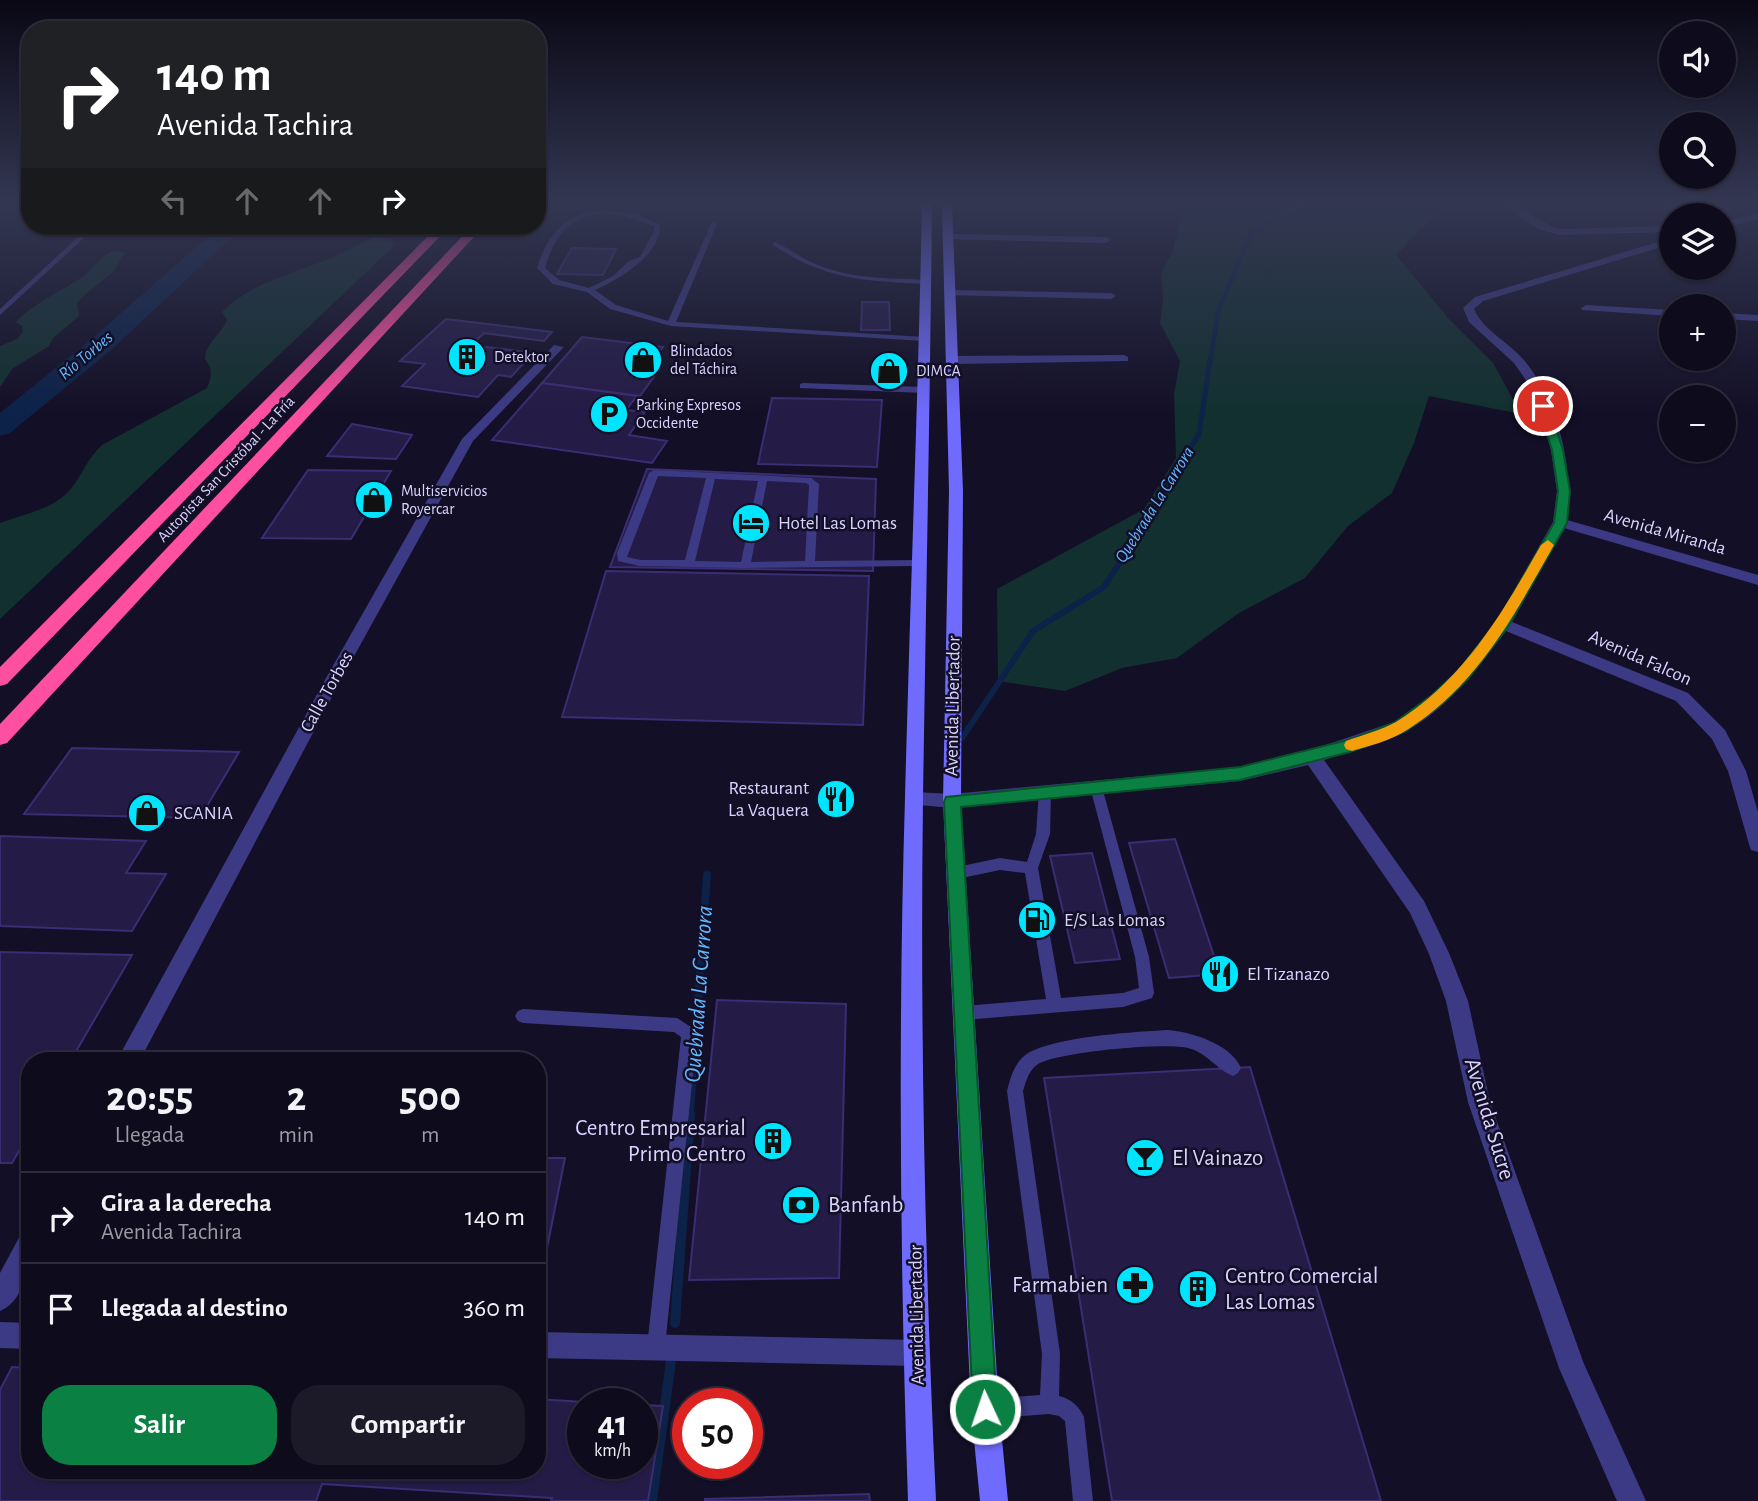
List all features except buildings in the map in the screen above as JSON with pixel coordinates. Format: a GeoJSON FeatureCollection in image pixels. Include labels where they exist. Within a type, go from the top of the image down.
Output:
{"type":"FeatureCollection","features":[{"type":"Feature","properties":{"kind":"highway","name":"Autopista San Cristóbal - La Fría"},"geometry":{"type":"LineString","coordinates":[[0,679],[397,274]]}},
{"type":"Feature","properties":{"kind":"highway","name":"Autopista San Cristóbal - La Fría"},"geometry":{"type":"LineString","coordinates":[[0,737],[435,274]]}},
{"type":"Feature","properties":{"kind":"main road","name":"Avenida Libertador"},"geometry":{"type":"LineString","coordinates":[[922,1501],[916,1353],[913,1015],[914,799],[926,274]]}},
{"type":"Feature","properties":{"kind":"main road","name":"Avenida Libertador"},"geometry":{"type":"LineString","coordinates":[[949,274],[956,491],[952,802],[985,1409],[994,1501]]}},
{"type":"Feature","properties":{"kind":"street"},"geometry":{"type":"LineString","coordinates":[[914,799],[952,802],[1240,774],[1312,757],[1400,727],[1438,699],[1463,675],[1503,624],[1560,523],[1564,491],[1558,450],[1538,389],[1518,361],[1473,320],[1468,308],[1479,299],[1562,274]]}},
{"type":"Feature","properties":{"kind":"street"},"geometry":{"type":"LineString","coordinates":[[950,293],[1111,296]]}},
{"type":"Feature","properties":{"kind":"street"},"geometry":{"type":"LineString","coordinates":[[1586,308],[1659,312]]}},
{"type":"Feature","properties":{"kind":"street"},"geometry":{"type":"LineString","coordinates":[[1736,317],[1758,318]]}},
{"type":"Feature","properties":{"kind":"street","name":"Calle Torbes"},"geometry":{"type":"LineString","coordinates":[[132,1052],[334,678],[468,439],[558,346]]}},
{"type":"Feature","properties":{"kind":"street"},"geometry":{"type":"LineString","coordinates":[[952,360],[1124,359]]}},
{"type":"Feature","properties":{"kind":"street","name":"Avenida Miranda"},"geometry":{"type":"LineString","coordinates":[[1560,523],[1758,580]]}},
{"type":"Feature","properties":{"kind":"street","name":"Avenida Falcon"},"geometry":{"type":"LineString","coordinates":[[1503,624],[1682,697],[1719,735],[1737,771],[1758,844]]}},
{"type":"Feature","properties":{"kind":"street","name":"Avenida Sucre"},"geometry":{"type":"LineString","coordinates":[[1312,757],[1417,907],[1439,953],[1457,1001],[1479,1102],[1572,1368],[1632,1501]]}},
{"type":"Feature","properties":{"kind":"street"},"geometry":{"type":"LineString","coordinates":[[0,1298],[21,1259]]}},
{"type":"Feature","properties":{"kind":"street"},"geometry":{"type":"LineString","coordinates":[[0,1335],[21,1336]]}},
{"type":"Feature","properties":{"kind":"street"},"geometry":{"type":"LineString","coordinates":[[546,1345],[916,1353]]}},
{"type":"Feature","properties":{"kind":"lane"},"geometry":{"type":"LineString","coordinates":[[0,313],[42,274]]}},
{"type":"Feature","properties":{"kind":"lane"},"geometry":{"type":"LineString","coordinates":[[547,274],[556,282],[590,290],[613,307],[671,324],[925,339]]}},
{"type":"Feature","properties":{"kind":"lane"},"geometry":{"type":"LineString","coordinates":[[590,290],[621,274]]}},
{"type":"Feature","properties":{"kind":"lane"},"geometry":{"type":"LineString","coordinates":[[671,324],[692,274]]}},
{"type":"Feature","properties":{"kind":"lane"},"geometry":{"type":"LineString","coordinates":[[840,274],[926,282]]}},
{"type":"Feature","properties":{"kind":"lane"},"geometry":{"type":"LineString","coordinates":[[803,386],[924,390]]}},
{"type":"Feature","properties":{"kind":"lane"},"geometry":{"type":"LineString","coordinates":[[810,564],[814,484],[808,480],[654,473],[622,553],[622,559],[628,562],[689,564],[745,565],[810,564],[920,562]]}},
{"type":"Feature","properties":{"kind":"lane"},"geometry":{"type":"LineString","coordinates":[[689,564],[711,476]]}},
{"type":"Feature","properties":{"kind":"lane"},"geometry":{"type":"LineString","coordinates":[[745,565],[763,478]]}},
{"type":"Feature","properties":{"kind":"lane"},"geometry":{"type":"LineString","coordinates":[[964,1013],[1123,1000],[1147,993],[1142,957],[1096,787]]}},
{"type":"Feature","properties":{"kind":"lane"},"geometry":{"type":"LineString","coordinates":[[1045,791],[1043,834],[1031,869],[1055,1006]]}},
{"type":"Feature","properties":{"kind":"lane"},"geometry":{"type":"LineString","coordinates":[[957,873],[1000,864],[1031,869]]}},
{"type":"Feature","properties":{"kind":"lane"},"geometry":{"type":"LineString","coordinates":[[523,1016],[677,1025],[689,1034],[656,1347]]}},
{"type":"Feature","properties":{"kind":"lane"},"geometry":{"type":"LineString","coordinates":[[1049,1404],[1051,1354],[1015,1091],[1021,1070],[1035,1056],[1060,1049],[1175,1037],[1215,1050],[1233,1068]]}},
{"type":"Feature","properties":{"kind":"lane"},"geometry":{"type":"LineString","coordinates":[[985,1409],[1049,1404],[1064,1407],[1074,1417],[1083,1501]]}},
{"type":"Feature","properties":{"kind":"green space"},"geometry":{"type":"Polygon","coordinates":[[[86,274],[110,274],[81,298],[77,304],[79,316],[53,338],[49,346],[12,369],[0,387],[0,346],[17,339],[23,332],[22,326],[16,322],[37,304],[86,274]]]}},
{"type":"Feature","properties":{"kind":"green space"},"geometry":{"type":"Polygon","coordinates":[[[287,274],[364,274],[0,619],[0,523],[58,500],[73,486],[102,445],[207,388],[211,373],[205,359],[206,353],[227,320],[222,312],[234,301],[287,274]]]}},
{"type":"Feature","properties":{"kind":"green space"},"geometry":{"type":"Polygon","coordinates":[[[1161,274],[1412,274],[1448,318],[1493,363],[1521,414],[1429,396],[1414,443],[1392,493],[1348,526],[1305,578],[1239,613],[1177,658],[1122,668],[1065,691],[998,681],[997,589],[1144,509],[1176,458],[1174,394],[1180,361],[1160,323],[1163,298],[1161,274]]]}},
{"type":"Feature","properties":{"kind":"waterway","name":"Río Torbes"},"geometry":{"type":"LineString","coordinates":[[0,427],[103,343],[180,274]]}},
{"type":"Feature","properties":{"kind":"waterway","name":"Quebrada La Carrora"},"geometry":{"type":"LineString","coordinates":[[1210,363],[1218,312],[1234,274]]}},
{"type":"Feature","properties":{"kind":"waterway","name":"Quebrada La Carrora"},"geometry":{"type":"LineString","coordinates":[[1120,561],[1199,434],[1210,361]]}},
{"type":"Feature","properties":{"kind":"waterway","name":"Quebrada La Carrora"},"geometry":{"type":"LineString","coordinates":[[962,738],[1033,631],[1104,587],[1122,559]]}},
{"type":"Feature","properties":{"kind":"waterway","name":"Quebrada La Carrora"},"geometry":{"type":"LineString","coordinates":[[695,1042],[707,875]]}},
{"type":"Feature","properties":{"kind":"waterway","name":"Quebrada La Carrora"},"geometry":{"type":"LineString","coordinates":[[690,1116],[693,1067]]}},
{"type":"Feature","properties":{"kind":"waterway","name":"Quebrada La Carrora"},"geometry":{"type":"LineString","coordinates":[[675,1323],[690,1114]]}},
{"type":"Feature","properties":{"kind":"waterway","name":"Quebrada La Carrora"},"geometry":{"type":"LineString","coordinates":[[652,1501],[671,1361]]}},
{"type":"Feature","properties":{"kind":"slow traffic"},"geometry":{"type":"LineString","coordinates":[[1352,745],[1400,727],[1438,699],[1463,675],[1503,624],[1548,545]]}},
{"type":"Feature","properties":{"kind":"place","name":"Detektor"},"geometry":{"type":"Point","coordinates":[467,357]}},
{"type":"Feature","properties":{"kind":"place","name":"Blindados del Táchira"},"geometry":{"type":"Point","coordinates":[643,360]}},
{"type":"Feature","properties":{"kind":"place","name":"DIMCA"},"geometry":{"type":"Point","coordinates":[889,371]}},
{"type":"Feature","properties":{"kind":"place","name":"Parking Expresos Occidente"},"geometry":{"type":"Point","coordinates":[609,414]}},
{"type":"Feature","properties":{"kind":"place","name":"Multiservicios Royercar"},"geometry":{"type":"Point","coordinates":[374,500]}},
{"type":"Feature","properties":{"kind":"place","name":"Hotel Las Lomas"},"geometry":{"type":"Point","coordinates":[751,523]}},
{"type":"Feature","properties":{"kind":"place","name":"Restaurant La Vaquera"},"geometry":{"type":"Point","coordinates":[836,799]}},
{"type":"Feature","properties":{"kind":"place","name":"SCANIA"},"geometry":{"type":"Point","coordinates":[147,813]}},
{"type":"Feature","properties":{"kind":"place","name":"E/S Las Lomas"},"geometry":{"type":"Point","coordinates":[1037,920]}},
{"type":"Feature","properties":{"kind":"place","name":"El Tizanazo"},"geometry":{"type":"Point","coordinates":[1220,974]}},
{"type":"Feature","properties":{"kind":"place","name":"Centro Empresarial Primo Centro"},"geometry":{"type":"Point","coordinates":[773,1141]}},
{"type":"Feature","properties":{"kind":"place","name":"El Vainazo"},"geometry":{"type":"Point","coordinates":[1145,1158]}},
{"type":"Feature","properties":{"kind":"place","name":"Banfanb"},"geometry":{"type":"Point","coordinates":[801,1205]}},
{"type":"Feature","properties":{"kind":"place","name":"Farmabien"},"geometry":{"type":"Point","coordinates":[1135,1285]}},
{"type":"Feature","properties":{"kind":"place","name":"Centro Comercial Las Lomas"},"geometry":{"type":"Point","coordinates":[1198,1289]}},
{"type":"Feature","properties":{"kind":"route"},"geometry":{"type":"LineString","coordinates":[[985,1409],[952,802],[1240,774],[1350,746],[1400,727],[1438,699],[1463,675],[1503,624],[1560,523],[1564,491],[1558,450],[1543,406]]}}]}
